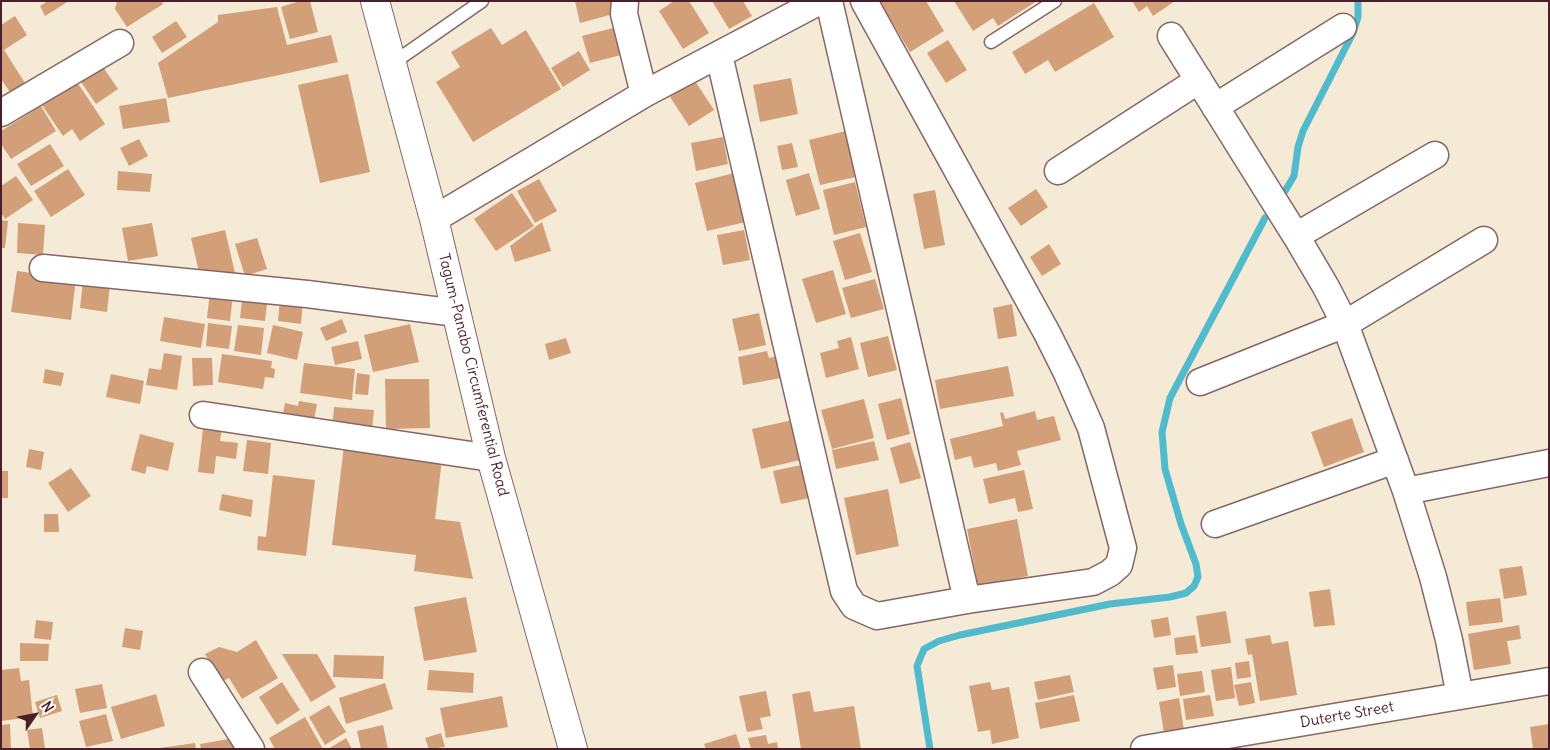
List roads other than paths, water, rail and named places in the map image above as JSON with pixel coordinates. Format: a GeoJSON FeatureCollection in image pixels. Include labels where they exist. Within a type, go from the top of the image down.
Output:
{"type":"FeatureCollection","features":[{"type":"Feature","properties":{"kind":"main road","name":"Tagum-Panabo Circumferential Road"},"geometry":{"type":"LineString","coordinates":[[378,3],[434,219],[491,458],[573,749]]}},
{"type":"Feature","properties":{"kind":"street"},"geometry":{"type":"LineString","coordinates":[[625,1],[624,14],[644,94]]}},
{"type":"Feature","properties":{"kind":"street"},"geometry":{"type":"LineString","coordinates":[[434,219],[644,94],[820,1]]}},
{"type":"Feature","properties":{"kind":"street"},"geometry":{"type":"LineString","coordinates":[[829,1],[967,600]]}},
{"type":"Feature","properties":{"kind":"street"},"geometry":{"type":"LineString","coordinates":[[719,55],[844,591],[854,606],[877,616],[967,600],[1093,582],[1110,574],[1119,564],[1123,548],[1091,428],[1047,333],[864,1]]}},
{"type":"Feature","properties":{"kind":"street"},"geometry":{"type":"LineString","coordinates":[[1215,107],[1343,26]]}},
{"type":"Feature","properties":{"kind":"street"},"geometry":{"type":"LineString","coordinates":[[1171,36],[1296,236],[1345,324],[1406,491],[1433,577],[1449,640],[1460,696]]}},
{"type":"Feature","properties":{"kind":"street"},"geometry":{"type":"LineString","coordinates":[[1,113],[120,44]]}},
{"type":"Feature","properties":{"kind":"street"},"geometry":{"type":"LineString","coordinates":[[1058,171],[1199,80]]}},
{"type":"Feature","properties":{"kind":"street"},"geometry":{"type":"LineString","coordinates":[[1296,236],[1435,155]]}},
{"type":"Feature","properties":{"kind":"street"},"geometry":{"type":"LineString","coordinates":[[1200,382],[1345,324],[1484,240]]}},
{"type":"Feature","properties":{"kind":"street"},"geometry":{"type":"LineString","coordinates":[[43,268],[307,294],[457,313]]}},
{"type":"Feature","properties":{"kind":"street"},"geometry":{"type":"LineString","coordinates":[[203,415],[491,458]]}},
{"type":"Feature","properties":{"kind":"street"},"geometry":{"type":"LineString","coordinates":[[1215,524],[1395,460]]}},
{"type":"Feature","properties":{"kind":"street"},"geometry":{"type":"LineString","coordinates":[[1406,491],[1549,463]]}},
{"type":"Feature","properties":{"kind":"street"},"geometry":{"type":"LineString","coordinates":[[202,672],[251,749]]}},
{"type":"Feature","properties":{"kind":"street","name":"Duterte Street"},"geometry":{"type":"LineString","coordinates":[[1144,749],[1174,746],[1549,681]]}},
{"type":"Feature","properties":{"kind":"lane"},"geometry":{"type":"LineString","coordinates":[[393,63],[482,1]]}},
{"type":"Feature","properties":{"kind":"lane"},"geometry":{"type":"LineString","coordinates":[[990,42],[1055,1]]}},
{"type":"Feature","properties":{"kind":"waterway"},"geometry":{"type":"LineString","coordinates":[[1285,191],[1294,176],[1298,147],[1303,131],[1353,33],[1358,17],[1358,1]]}},
{"type":"Feature","properties":{"kind":"waterway"},"geometry":{"type":"LineString","coordinates":[[930,749],[917,666],[924,649],[939,641],[960,635],[1110,604],[1170,597],[1186,593],[1194,586],[1198,577],[1196,564],[1181,524],[1165,469],[1162,432],[1170,398],[1265,218]]}}]}
